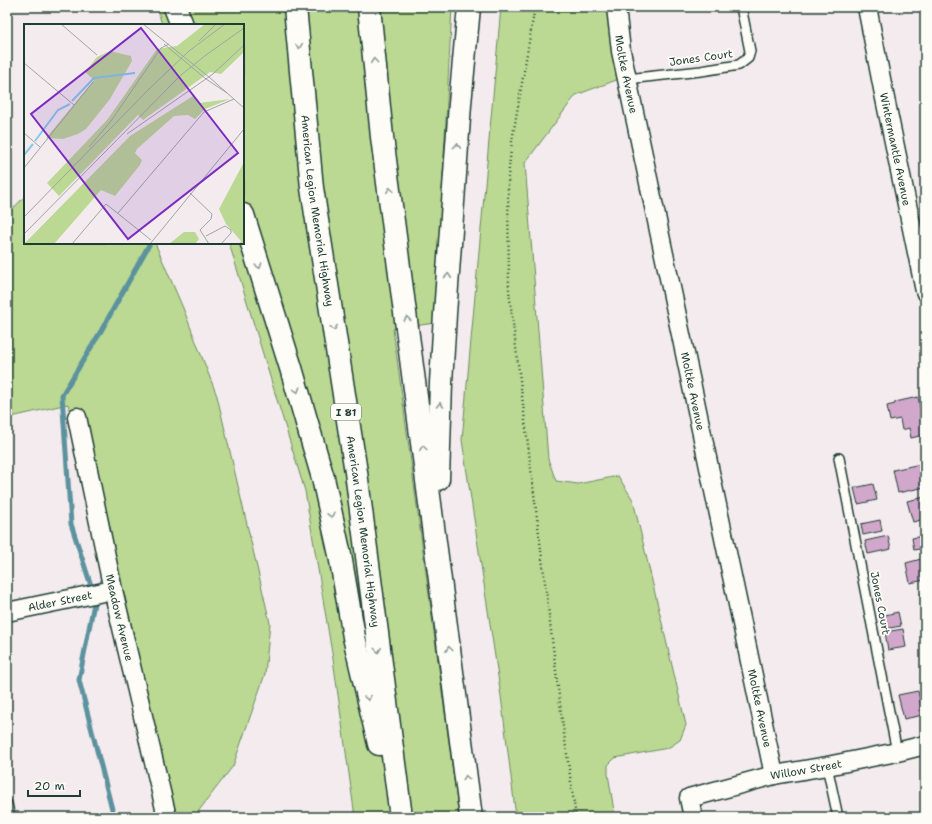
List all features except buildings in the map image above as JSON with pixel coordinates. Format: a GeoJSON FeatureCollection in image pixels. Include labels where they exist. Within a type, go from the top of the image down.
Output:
{"type":"FeatureCollection","features":[{"type":"Feature","properties":{"kind":"highway"},"geometry":{"type":"LineString","coordinates":[[175,7],[182,24]]}},
{"type":"Feature","properties":{"kind":"highway","name":"American Legion Memorial Highway"},"geometry":{"type":"LineString","coordinates":[[295,7],[312,188],[356,472],[401,817]]}},
{"type":"Feature","properties":{"kind":"highway"},"geometry":{"type":"LineString","coordinates":[[369,7],[382,137],[471,817]]}},
{"type":"Feature","properties":{"kind":"highway"},"geometry":{"type":"LineString","coordinates":[[435,542],[441,383],[460,104],[469,7]]}},
{"type":"Feature","properties":{"kind":"highway"},"geometry":{"type":"LineString","coordinates":[[244,218],[291,368],[323,478],[340,555],[354,636],[397,817]]}},
{"type":"Feature","properties":{"kind":"street","name":"Moltke Avenue"},"geometry":{"type":"LineString","coordinates":[[616,7],[621,51],[774,775]]}},
{"type":"Feature","properties":{"kind":"street","name":"Wintermantle Avenue"},"geometry":{"type":"LineString","coordinates":[[868,7],[883,89],[925,291]]}},
{"type":"Feature","properties":{"kind":"street","name":"Meadow Avenue"},"geometry":{"type":"LineString","coordinates":[[77,417],[113,590],[167,817]]}},
{"type":"Feature","properties":{"kind":"street","name":"Alder Street"},"geometry":{"type":"LineString","coordinates":[[7,612],[113,590]]}},
{"type":"Feature","properties":{"kind":"street","name":"Willow Street"},"geometry":{"type":"LineString","coordinates":[[693,817],[689,798],[774,775],[827,766],[925,745]]}},
{"type":"Feature","properties":{"kind":"lane","name":"Jones Court"},"geometry":{"type":"LineString","coordinates":[[627,79],[701,71],[739,65],[748,58],[750,51],[742,7]]}},
{"type":"Feature","properties":{"kind":"lane","name":"Jones Court"},"geometry":{"type":"LineString","coordinates":[[839,458],[897,752]]}},
{"type":"Feature","properties":{"kind":"lane"},"geometry":{"type":"LineString","coordinates":[[827,766],[838,817]]}},
{"type":"Feature","properties":{"kind":"lane"},"geometry":{"type":"LineString","coordinates":[[7,804],[10,817]]}},
{"type":"Feature","properties":{"kind":"path"},"geometry":{"type":"LineString","coordinates":[[535,7],[512,141],[509,170],[509,291],[562,720],[576,817]]}},
{"type":"Feature","properties":{"kind":"green space"},"geometry":{"type":"Polygon","coordinates":[[[157,7],[452,7],[435,323],[393,329],[459,817],[355,817],[333,659],[305,491],[229,244],[244,244],[244,24],[162,24],[157,7]]]}},
{"type":"Feature","properties":{"kind":"green space"},"geometry":{"type":"Polygon","coordinates":[[[501,7],[609,7],[619,79],[576,95],[525,163],[548,459],[556,481],[578,484],[618,476],[633,500],[686,725],[680,740],[668,748],[615,758],[608,765],[608,774],[615,817],[516,817],[501,696],[462,440],[501,7]]]}},
{"type":"Feature","properties":{"kind":"green space"},"geometry":{"type":"Polygon","coordinates":[[[24,197],[24,244],[155,244],[183,308],[217,396],[270,623],[265,674],[233,766],[194,817],[160,817],[68,404],[7,418],[7,215],[24,197]]]}},
{"type":"Feature","properties":{"kind":"waterway"},"geometry":{"type":"LineString","coordinates":[[114,817],[79,680],[95,598],[71,524],[62,395],[101,331],[149,244]]}}]}
